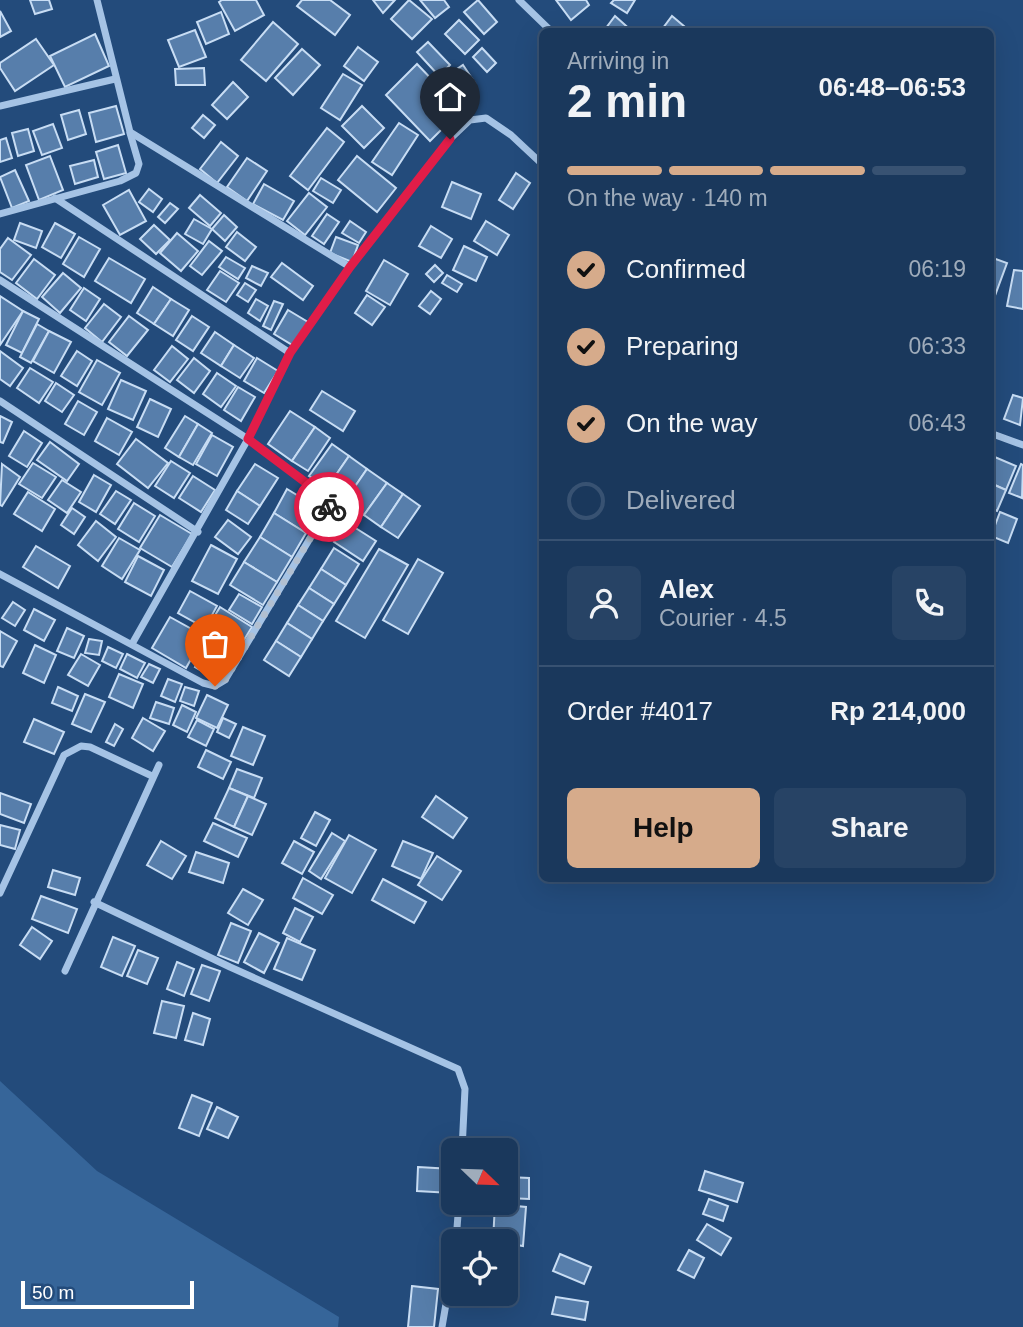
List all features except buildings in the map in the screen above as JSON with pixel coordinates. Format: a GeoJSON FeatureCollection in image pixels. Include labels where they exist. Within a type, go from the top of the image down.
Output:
{"type":"FeatureCollection","features":[{"type":"Feature","properties":{"kind":"street"},"geometry":{"type":"LineString","coordinates":[[0,214],[120,181],[136,173],[139,164],[115,79],[97,0]]}},
{"type":"Feature","properties":{"kind":"street"},"geometry":{"type":"LineString","coordinates":[[519,0],[548,28]]}},
{"type":"Feature","properties":{"kind":"street"},"geometry":{"type":"LineString","coordinates":[[0,106],[115,79]]}},
{"type":"Feature","properties":{"kind":"street"},"geometry":{"type":"LineString","coordinates":[[132,643],[198,532],[290,353],[350,267],[450,139],[470,120],[479,117],[495,122],[539,161]]}},
{"type":"Feature","properties":{"kind":"street"},"geometry":{"type":"LineString","coordinates":[[130,132],[350,267]]}},
{"type":"Feature","properties":{"kind":"street"},"geometry":{"type":"LineString","coordinates":[[55,198],[290,353]]}},
{"type":"Feature","properties":{"kind":"street"},"geometry":{"type":"LineString","coordinates":[[0,280],[248,439],[325,497],[330,505],[220,685],[203,683],[0,574]]}},
{"type":"Feature","properties":{"kind":"street"},"geometry":{"type":"LineString","coordinates":[[0,401],[198,532]]}},
{"type":"Feature","properties":{"kind":"street"},"geometry":{"type":"LineString","coordinates":[[994,435],[1023,446]]}},
{"type":"Feature","properties":{"kind":"street"},"geometry":{"type":"LineString","coordinates":[[0,893],[64,755],[81,746],[90,747],[152,776]]}},
{"type":"Feature","properties":{"kind":"street"},"geometry":{"type":"LineString","coordinates":[[65,971],[94,902],[159,765]]}},
{"type":"Feature","properties":{"kind":"street"},"geometry":{"type":"LineString","coordinates":[[94,902],[230,967],[458,1069],[465,1089],[463,1138]]}},
{"type":"Feature","properties":{"kind":"street"},"geometry":{"type":"LineString","coordinates":[[442,1327],[446,1306]]}},
{"type":"Feature","properties":{"kind":"shaded area"},"geometry":{"type":"Polygon","coordinates":[[[0,1081],[97,1171],[339,1317],[338,1327],[0,1327],[0,1081]]]}},
{"type":"Feature","properties":{"kind":"way so far"},"geometry":{"type":"LineString","coordinates":[[215,686],[225,680],[329,507]]}},
{"type":"Feature","properties":{"kind":"route"},"geometry":{"type":"LineString","coordinates":[[329,507],[329,500],[248,439],[290,353],[350,267],[450,139]]}}]}
